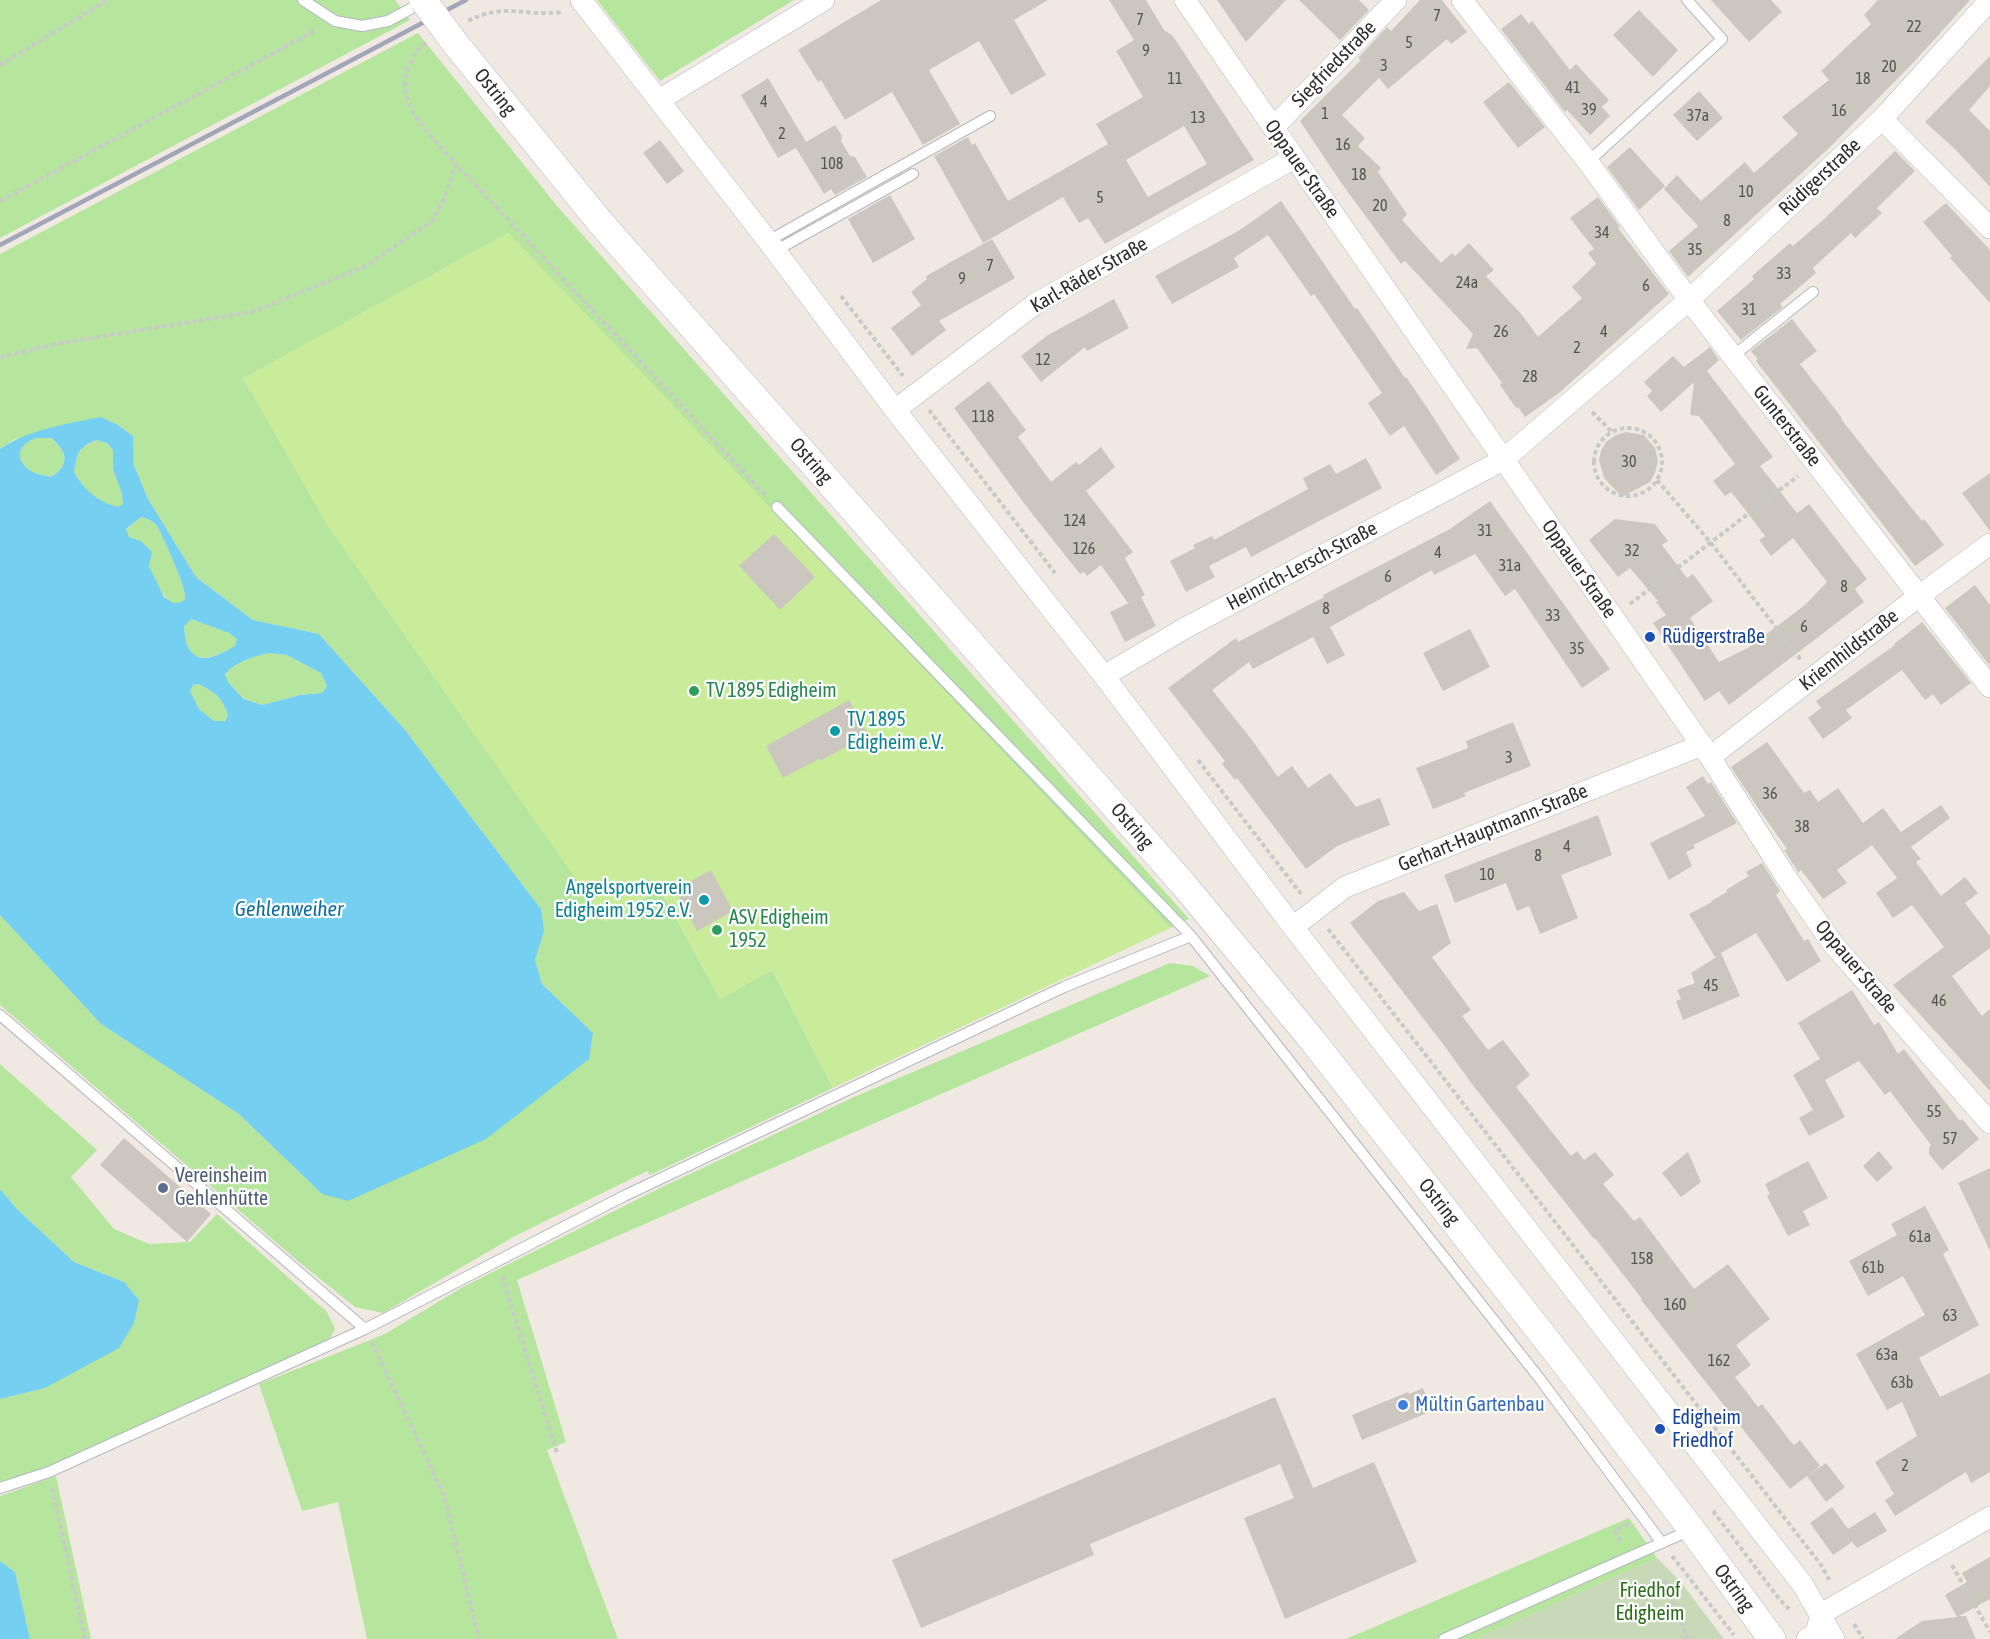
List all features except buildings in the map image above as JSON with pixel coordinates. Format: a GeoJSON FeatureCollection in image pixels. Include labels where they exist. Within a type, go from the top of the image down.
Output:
{"type":"FeatureCollection","features":[{"type":"Feature","properties":{"kind":"street","name":"Ostring"},"geometry":{"type":"LineString","coordinates":[[424,0],[460,33],[600,222],[1192,894],[1321,1050],[1692,1530],[1772,1639]]}},
{"type":"Feature","properties":{"kind":"street"},"geometry":{"type":"LineString","coordinates":[[659,100],[824,0]]}},
{"type":"Feature","properties":{"kind":"street","name":"Oppauer Straße"},"geometry":{"type":"LineString","coordinates":[[1185,0],[1706,751],[1786,877],[1833,944],[1990,1123]]}},
{"type":"Feature","properties":{"kind":"street","name":"Siegfriedstraße"},"geometry":{"type":"LineString","coordinates":[[1273,128],[1396,0]]}},
{"type":"Feature","properties":{"kind":"street","name":"Gunterstraße"},"geometry":{"type":"LineString","coordinates":[[1462,0],[1588,162],[1732,356],[1990,687]]}},
{"type":"Feature","properties":{"kind":"street","name":"Rüdigerstraße"},"geometry":{"type":"LineString","coordinates":[[1503,460],[1689,300],[1882,119],[1990,0]]}},
{"type":"Feature","properties":{"kind":"street"},"geometry":{"type":"LineString","coordinates":[[576,6],[659,100],[895,410],[1104,676],[1293,927],[1796,1576],[1819,1632]]}},
{"type":"Feature","properties":{"kind":"street"},"geometry":{"type":"LineString","coordinates":[[1882,119],[1990,228]]}},
{"type":"Feature","properties":{"kind":"street","name":"Karl-Räder-Straße"},"geometry":{"type":"LineString","coordinates":[[895,410],[1035,304],[1294,158]]}},
{"type":"Feature","properties":{"kind":"street","name":"Heinrich-Lersch-Straße"},"geometry":{"type":"LineString","coordinates":[[1104,676],[1187,627],[1503,460]]}},
{"type":"Feature","properties":{"kind":"street","name":"Kriemhildstraße"},"geometry":{"type":"LineString","coordinates":[[1706,751],[1814,677],[1990,544]]}},
{"type":"Feature","properties":{"kind":"street","name":"Gerhart-Hauptmann-Straße"},"geometry":{"type":"LineString","coordinates":[[1293,927],[1345,887],[1706,751]]}},
{"type":"Feature","properties":{"kind":"street"},"geometry":{"type":"LineString","coordinates":[[1819,1632],[1841,1603],[1990,1517]]}},
{"type":"Feature","properties":{"kind":"lane"},"geometry":{"type":"LineString","coordinates":[[303,0],[334,21],[362,26],[387,21],[424,0]]}},
{"type":"Feature","properties":{"kind":"lane"},"geometry":{"type":"LineString","coordinates":[[1588,162],[1722,39],[1687,0]]}},
{"type":"Feature","properties":{"kind":"lane"},"geometry":{"type":"LineString","coordinates":[[772,246],[990,116]]}},
{"type":"Feature","properties":{"kind":"lane"},"geometry":{"type":"LineString","coordinates":[[772,246],[912,174]]}},
{"type":"Feature","properties":{"kind":"lane"},"geometry":{"type":"LineString","coordinates":[[1732,356],[1813,292]]}},
{"type":"Feature","properties":{"kind":"lane"},"geometry":{"type":"LineString","coordinates":[[777,507],[1191,936],[1540,1379],[1662,1543]]}},
{"type":"Feature","properties":{"kind":"lane"},"geometry":{"type":"LineString","coordinates":[[0,1488],[49,1472],[365,1329],[624,1196],[1064,987],[1191,936]]}},
{"type":"Feature","properties":{"kind":"lane"},"geometry":{"type":"LineString","coordinates":[[0,1015],[365,1329]]}},
{"type":"Feature","properties":{"kind":"lane"},"geometry":{"type":"LineString","coordinates":[[1444,1639],[1692,1530]]}},
{"type":"Feature","properties":{"kind":"path"},"geometry":{"type":"LineString","coordinates":[[0,65],[107,0]]}},
{"type":"Feature","properties":{"kind":"path"},"geometry":{"type":"LineString","coordinates":[[460,33],[483,13],[508,10],[544,15],[576,6]]}},
{"type":"Feature","properties":{"kind":"path"},"geometry":{"type":"LineString","coordinates":[[0,201],[302,36],[334,21]]}},
{"type":"Feature","properties":{"kind":"path"},"geometry":{"type":"LineString","coordinates":[[428,42],[419,47],[406,71],[405,95],[415,116],[456,164],[777,507]]}},
{"type":"Feature","properties":{"kind":"path"},"geometry":{"type":"LineString","coordinates":[[0,357],[62,343],[252,312],[366,266],[434,220],[445,197],[456,164]]}},
{"type":"Feature","properties":{"kind":"path"},"geometry":{"type":"LineString","coordinates":[[839,294],[1056,575]]}},
{"type":"Feature","properties":{"kind":"path"},"geometry":{"type":"LineString","coordinates":[[1622,429],[1644,432],[1653,438],[1662,458],[1657,480],[1640,494],[1618,495],[1608,490],[1595,471],[1594,460],[1603,439],[1612,432],[1622,429]]}},
{"type":"Feature","properties":{"kind":"path"},"geometry":{"type":"LineString","coordinates":[[1613,618],[1816,463]]}},
{"type":"Feature","properties":{"kind":"path"},"geometry":{"type":"LineString","coordinates":[[1657,480],[1711,543],[1814,677]]}},
{"type":"Feature","properties":{"kind":"path"},"geometry":{"type":"LineString","coordinates":[[1198,759],[1814,1556],[1863,1639]]}},
{"type":"Feature","properties":{"kind":"path"},"geometry":{"type":"LineString","coordinates":[[498,1261],[557,1453]]}},
{"type":"Feature","properties":{"kind":"path"},"geometry":{"type":"LineString","coordinates":[[365,1329],[382,1359],[444,1496],[479,1639]]}},
{"type":"Feature","properties":{"kind":"path"},"geometry":{"type":"LineString","coordinates":[[49,1472],[85,1639]]}},
{"type":"Feature","properties":{"kind":"path"},"geometry":{"type":"LineString","coordinates":[[1713,1511],[1780,1600],[1819,1632]]}},
{"type":"Feature","properties":{"kind":"path"},"geometry":{"type":"LineString","coordinates":[[1662,1543],[1738,1639]]}},
{"type":"Feature","properties":{"kind":"path"},"geometry":{"type":"LineString","coordinates":[[1942,1546],[1990,1632]]}},
{"type":"Feature","properties":{"kind":"path"},"geometry":{"type":"LineString","coordinates":[[1664,1580],[1688,1639]]}},
{"type":"Feature","properties":{"kind":"green space"},"geometry":{"type":"Polygon","coordinates":[[[0,0],[395,0],[410,20],[0,238],[0,0]]]}},
{"type":"Feature","properties":{"kind":"green space"},"geometry":{"type":"Polygon","coordinates":[[[597,0],[794,0],[660,81],[597,0]]]}},
{"type":"Feature","properties":{"kind":"green space"},"geometry":{"type":"Polygon","coordinates":[[[418,33],[557,206],[1189,919],[1170,928],[508,233],[243,379],[606,922],[660,889],[720,999],[772,970],[833,1088],[650,1175],[647,1171],[515,1236],[383,1313],[355,1307],[299,1262],[0,1005],[0,915],[101,1024],[239,1114],[322,1194],[593,1033],[542,984],[535,960],[543,931],[541,909],[405,730],[319,634],[253,620],[196,577],[148,499],[134,465],[133,436],[118,425],[15,439],[0,449],[0,254],[418,33]]]}},
{"type":"Feature","properties":{"kind":"green space","name":"TV 1895 Edigheim"},"geometry":{"type":"Polygon","coordinates":[[[508,233],[1170,928],[833,1088],[772,970],[720,999],[660,889],[606,922],[327,525],[243,378],[508,233]]]}},
{"type":"Feature","properties":{"kind":"green space"},"geometry":{"type":"Polygon","coordinates":[[[36,438],[50,438],[63,453],[62,468],[51,477],[29,470],[20,459],[21,450],[26,443],[36,438]]]}},
{"type":"Feature","properties":{"kind":"green space"},"geometry":{"type":"Polygon","coordinates":[[[96,440],[107,443],[113,450],[113,469],[123,504],[118,508],[92,495],[74,472],[79,452],[96,440]]]}},
{"type":"Feature","properties":{"kind":"green space"},"geometry":{"type":"Polygon","coordinates":[[[140,517],[153,522],[160,531],[183,585],[185,598],[182,602],[173,604],[161,591],[141,541],[129,537],[126,530],[140,517]]]}},
{"type":"Feature","properties":{"kind":"green space"},"geometry":{"type":"Polygon","coordinates":[[[191,619],[229,633],[237,639],[235,647],[210,657],[197,657],[188,647],[186,640],[184,627],[191,619]]]}},
{"type":"Feature","properties":{"kind":"green space"},"geometry":{"type":"Polygon","coordinates":[[[269,653],[287,655],[321,673],[327,686],[322,693],[300,695],[262,705],[245,699],[228,682],[225,674],[240,663],[269,653]]]}},
{"type":"Feature","properties":{"kind":"green space"},"geometry":{"type":"Polygon","coordinates":[[[198,684],[209,689],[221,700],[228,715],[224,721],[214,721],[199,709],[190,691],[193,685],[198,684]]]}},
{"type":"Feature","properties":{"kind":"green space"},"geometry":{"type":"Polygon","coordinates":[[[1170,963],[1193,966],[1210,976],[517,1280],[566,1442],[547,1450],[618,1639],[367,1639],[338,1502],[302,1511],[259,1384],[385,1334],[463,1287],[662,1187],[854,1097],[1170,963]]]}},
{"type":"Feature","properties":{"kind":"green space"},"geometry":{"type":"Polygon","coordinates":[[[0,1064],[97,1150],[71,1177],[114,1229],[149,1244],[190,1242],[217,1214],[327,1312],[335,1329],[328,1342],[52,1467],[0,1483],[0,1399],[45,1388],[124,1282],[74,1262],[18,1210],[0,1189],[0,1064]]]}},
{"type":"Feature","properties":{"kind":"green space"},"geometry":{"type":"Polygon","coordinates":[[[56,1476],[91,1639],[30,1639],[15,1572],[0,1561],[0,1496],[56,1476]]]}},
{"type":"Feature","properties":{"kind":"green space"},"geometry":{"type":"Polygon","coordinates":[[[1629,1518],[1657,1558],[1476,1639],[1346,1639],[1629,1518]]]}},
{"type":"Feature","properties":{"kind":"green space","name":"Friedhof Edigheim"},"geometry":{"type":"Polygon","coordinates":[[[1657,1558],[1680,1581],[1724,1639],[1476,1639],[1657,1558]]]}},
{"type":"Feature","properties":{"kind":"water","name":"Gehlenweiher"},"geometry":{"type":"Polygon","coordinates":[[[101,417],[118,425],[133,436],[134,465],[148,499],[196,577],[253,620],[319,634],[405,730],[541,909],[544,931],[535,960],[542,984],[593,1033],[589,1059],[486,1139],[348,1201],[322,1194],[239,1114],[101,1024],[0,915],[0,449],[36,432],[101,417]],[[36,438],[26,443],[21,450],[20,459],[32,472],[51,477],[62,468],[63,453],[51,438],[36,438]],[[96,440],[85,446],[78,455],[74,472],[92,494],[118,507],[123,504],[113,469],[113,450],[107,443],[96,440]],[[141,517],[126,529],[129,537],[141,541],[152,552],[149,566],[164,597],[173,603],[183,601],[185,593],[183,585],[157,526],[141,517]],[[191,619],[184,627],[187,645],[198,657],[210,657],[235,646],[237,639],[229,633],[191,619]],[[269,653],[240,663],[225,674],[228,682],[244,699],[262,705],[300,695],[322,693],[327,686],[321,673],[287,655],[269,653]],[[198,684],[193,685],[190,691],[199,709],[214,721],[225,721],[228,715],[223,704],[209,689],[198,684]]]}},
{"type":"Feature","properties":{"kind":"water"},"geometry":{"type":"Polygon","coordinates":[[[0,1189],[18,1210],[74,1262],[124,1282],[139,1300],[134,1323],[119,1348],[45,1388],[0,1399],[0,1189]]]}},
{"type":"Feature","properties":{"kind":"water"},"geometry":{"type":"Polygon","coordinates":[[[0,1561],[15,1572],[30,1639],[0,1639],[0,1561]]]}},
{"type":"Feature","properties":{"kind":"railway"},"geometry":{"type":"LineString","coordinates":[[0,245],[466,0]]}},
{"type":"Feature","properties":{"kind":"place","name":"Rüdigerstraße"},"geometry":{"type":"Point","coordinates":[1650,637]}},
{"type":"Feature","properties":{"kind":"place","name":"TV 1895 Edigheim"},"geometry":{"type":"Point","coordinates":[694,691]}},
{"type":"Feature","properties":{"kind":"place","name":"TV 1895 Edigheim e.V."},"geometry":{"type":"Point","coordinates":[835,731]}},
{"type":"Feature","properties":{"kind":"place","name":"Angelsportverein Edigheim 1952 e.V."},"geometry":{"type":"Point","coordinates":[704,900]}},
{"type":"Feature","properties":{"kind":"place","name":"ASV Edigheim 1952"},"geometry":{"type":"Point","coordinates":[717,930]}},
{"type":"Feature","properties":{"kind":"place","name":"Vereinsheim Gehlenhütte"},"geometry":{"type":"Point","coordinates":[163,1188]}},
{"type":"Feature","properties":{"kind":"place","name":"Mültin Gartenbau"},"geometry":{"type":"Point","coordinates":[1403,1405]}},
{"type":"Feature","properties":{"kind":"place","name":"Edigheim Friedhof"},"geometry":{"type":"Point","coordinates":[1660,1429]}}]}
